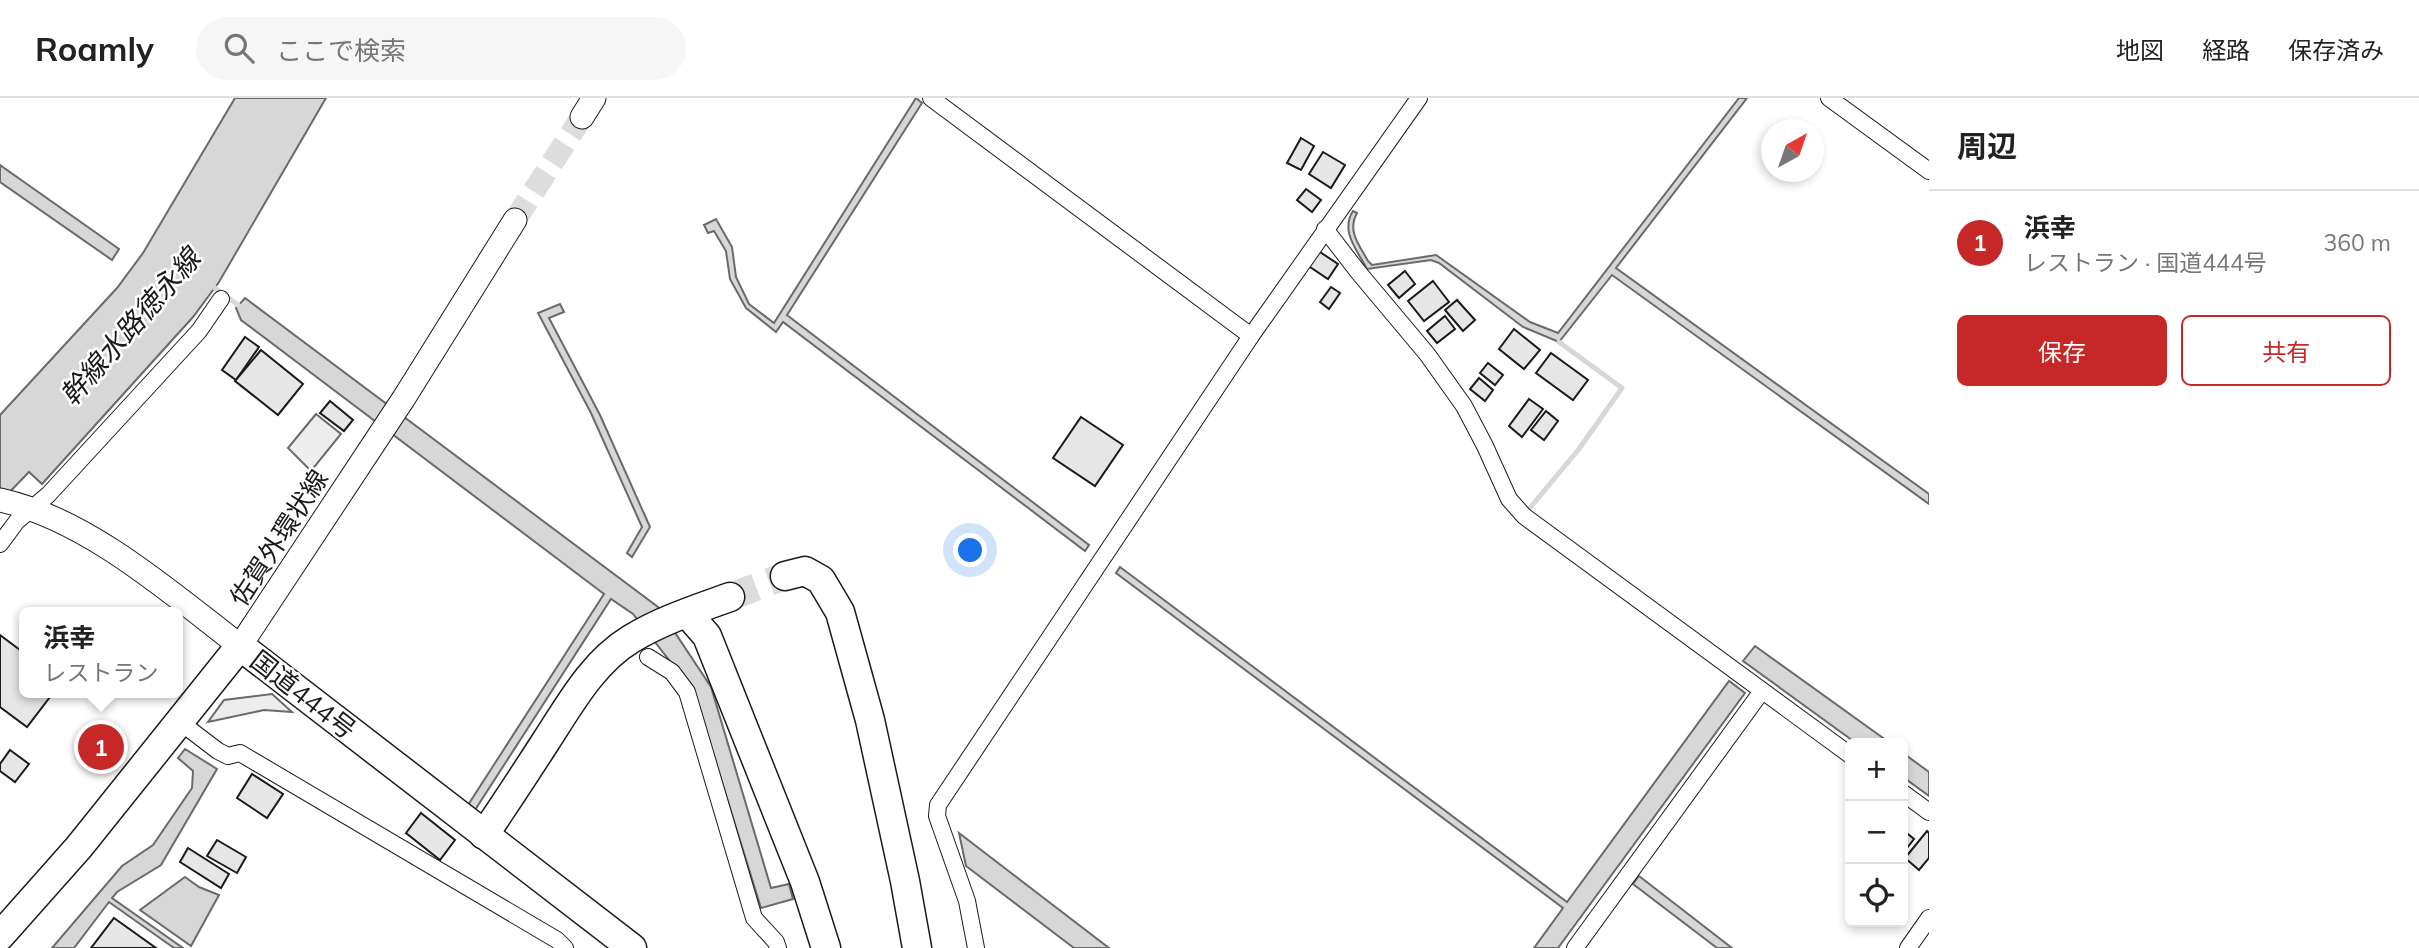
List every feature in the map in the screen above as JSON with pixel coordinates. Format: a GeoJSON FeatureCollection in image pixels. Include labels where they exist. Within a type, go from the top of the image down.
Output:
{"type":"FeatureCollection","features":[{"type":"Feature","properties":{"kind":"highway"},"geometry":{"type":"LineString","coordinates":[[785,576],[805,571],[821,580],[840,612],[870,720],[917,948]]}},
{"type":"Feature","properties":{"kind":"highway"},"geometry":{"type":"LineString","coordinates":[[485,835],[593,673],[611,654],[631,639],[730,597]]}},
{"type":"Feature","properties":{"kind":"highway"},"geometry":{"type":"LineString","coordinates":[[687,613],[707,636],[805,882],[826,948]]}},
{"type":"Feature","properties":{"kind":"highway","name":"国道444号"},"geometry":{"type":"LineString","coordinates":[[0,936],[79,847],[240,646],[632,948]]}},
{"type":"Feature","properties":{"kind":"main road","name":"佐賀外環状線"},"geometry":{"type":"LineString","coordinates":[[4,500],[73,528],[132,563],[240,646],[404,398],[515,220]]}},
{"type":"Feature","properties":{"kind":"street"},"geometry":{"type":"LineString","coordinates":[[931,98],[1251,336]]}},
{"type":"Feature","properties":{"kind":"street"},"geometry":{"type":"LineString","coordinates":[[976,948],[967,901],[937,816],[938,805],[1251,336],[1419,98]]}},
{"type":"Feature","properties":{"kind":"street"},"geometry":{"type":"LineString","coordinates":[[1829,98],[1929,171]]}},
{"type":"Feature","properties":{"kind":"street"},"geometry":{"type":"LineString","coordinates":[[1325,229],[1427,354],[1464,406],[1486,446],[1509,499],[1524,516],[1845,751]]}},
{"type":"Feature","properties":{"kind":"street"},"geometry":{"type":"LineString","coordinates":[[0,544],[17,521],[48,495],[199,331],[221,299]]}},
{"type":"Feature","properties":{"kind":"street"},"geometry":{"type":"LineString","coordinates":[[648,657],[672,672],[687,692],[754,918],[776,942],[778,948]]}},
{"type":"Feature","properties":{"kind":"street"},"geometry":{"type":"LineString","coordinates":[[1575,948],[1762,691]]}},
{"type":"Feature","properties":{"kind":"street"},"geometry":{"type":"LineString","coordinates":[[180,722],[218,751],[228,756],[240,753],[557,940],[565,948]]}},
{"type":"Feature","properties":{"kind":"street"},"geometry":{"type":"LineString","coordinates":[[1908,797],[1929,812]]}},
{"type":"Feature","properties":{"kind":"street"},"geometry":{"type":"LineString","coordinates":[[1908,948],[1929,918]]}},
{"type":"Feature","properties":{"kind":"shaded area"},"geometry":{"type":"Polygon","coordinates":[[[316,414],[341,434],[311,471],[288,448],[316,414]]]}},
{"type":"Feature","properties":{"kind":"shaded area"},"geometry":{"type":"Polygon","coordinates":[[[272,694],[292,712],[264,710],[208,722],[224,700],[272,694]]]}},
{"type":"Feature","properties":{"kind":"water","name":"幹線水路徳永線"},"geometry":{"type":"Polygon","coordinates":[[[235,98],[326,98],[219,282],[193,317],[42,484],[29,472],[0,502],[0,415],[117,288],[143,253],[235,98]]]}},
{"type":"Feature","properties":{"kind":"water"},"geometry":{"type":"Polygon","coordinates":[[[916,98],[922,103],[787,315],[1089,545],[1085,551],[783,322],[776,332],[746,308],[730,279],[726,251],[714,231],[708,233],[704,225],[716,219],[732,247],[736,277],[749,304],[774,323],[916,98]]]}},
{"type":"Feature","properties":{"kind":"water"},"geometry":{"type":"Polygon","coordinates":[[[1739,98],[1747,98],[1616,268],[1929,494],[1929,504],[1612,275],[1559,342],[1523,327],[1439,263],[1431,260],[1367,269],[1351,240],[1348,226],[1353,211],[1357,213],[1353,226],[1355,238],[1372,265],[1436,255],[1530,322],[1558,333],[1739,98]]]}},
{"type":"Feature","properties":{"kind":"water"},"geometry":{"type":"Polygon","coordinates":[[[0,165],[119,249],[112,260],[0,182],[0,165]]]}},
{"type":"Feature","properties":{"kind":"water"},"geometry":{"type":"Polygon","coordinates":[[[245,298],[658,607],[711,687],[771,888],[789,884],[793,899],[761,908],[694,692],[633,614],[611,599],[475,810],[468,805],[604,594],[241,320],[236,308],[245,298]]]}},
{"type":"Feature","properties":{"kind":"water"},"geometry":{"type":"Polygon","coordinates":[[[560,304],[564,312],[549,318],[600,415],[650,527],[632,557],[627,553],[642,527],[591,413],[538,313],[560,304]]]}},
{"type":"Feature","properties":{"kind":"water"},"geometry":{"type":"Polygon","coordinates":[[[1120,567],[1567,902],[1729,681],[1745,693],[1558,948],[1534,948],[1563,908],[1116,573],[1120,567]]]}},
{"type":"Feature","properties":{"kind":"water"},"geometry":{"type":"Polygon","coordinates":[[[1755,646],[1883,738],[1849,738],[1743,661],[1755,646]]]}},
{"type":"Feature","properties":{"kind":"water"},"geometry":{"type":"Polygon","coordinates":[[[185,749],[217,769],[161,865],[117,892],[112,898],[183,948],[174,948],[109,902],[74,948],[52,948],[122,866],[153,845],[192,788],[193,771],[178,758],[185,749]]]}},
{"type":"Feature","properties":{"kind":"water"},"geometry":{"type":"Polygon","coordinates":[[[1908,757],[1929,772],[1929,796],[1908,781],[1908,757]]]}},
{"type":"Feature","properties":{"kind":"water"},"geometry":{"type":"Polygon","coordinates":[[[959,833],[1109,948],[1074,948],[966,866],[959,833]]]}},
{"type":"Feature","properties":{"kind":"water"},"geometry":{"type":"Polygon","coordinates":[[[1639,876],[1732,948],[1717,948],[1633,884],[1639,876]]]}},
{"type":"Feature","properties":{"kind":"water"},"geometry":{"type":"Polygon","coordinates":[[[185,877],[199,887],[219,895],[191,946],[140,910],[185,877]]]}},
{"type":"Feature","properties":{"kind":"building"},"geometry":{"type":"Polygon","coordinates":[[[1301,138],[1314,146],[1301,170],[1287,163],[1301,138]]]}},
{"type":"Feature","properties":{"kind":"building"},"geometry":{"type":"Polygon","coordinates":[[[1323,152],[1345,165],[1331,188],[1309,174],[1323,152]]]}},
{"type":"Feature","properties":{"kind":"building"},"geometry":{"type":"Polygon","coordinates":[[[1306,189],[1321,200],[1312,212],[1297,200],[1306,189]]]}},
{"type":"Feature","properties":{"kind":"building"},"geometry":{"type":"Polygon","coordinates":[[[1317,250],[1338,264],[1328,279],[1307,265],[1317,250]]]}},
{"type":"Feature","properties":{"kind":"building"},"geometry":{"type":"Polygon","coordinates":[[[1405,271],[1415,284],[1399,298],[1388,285],[1405,271]]]}},
{"type":"Feature","properties":{"kind":"building"},"geometry":{"type":"Polygon","coordinates":[[[1433,281],[1449,302],[1424,321],[1408,301],[1433,281]]]}},
{"type":"Feature","properties":{"kind":"building"},"geometry":{"type":"Polygon","coordinates":[[[1331,287],[1340,293],[1329,309],[1320,302],[1331,287]]]}},
{"type":"Feature","properties":{"kind":"building"},"geometry":{"type":"Polygon","coordinates":[[[1457,300],[1475,320],[1463,331],[1445,310],[1457,300]]]}},
{"type":"Feature","properties":{"kind":"building"},"geometry":{"type":"Polygon","coordinates":[[[1445,316],[1455,329],[1437,343],[1427,331],[1445,316]]]}},
{"type":"Feature","properties":{"kind":"building"},"geometry":{"type":"Polygon","coordinates":[[[1514,329],[1540,350],[1524,369],[1499,349],[1514,329]]]}},
{"type":"Feature","properties":{"kind":"building"},"geometry":{"type":"Polygon","coordinates":[[[245,337],[259,347],[236,380],[222,370],[245,337]]]}},
{"type":"Feature","properties":{"kind":"building"},"geometry":{"type":"Polygon","coordinates":[[[261,350],[303,384],[278,415],[235,381],[261,350]]]}},
{"type":"Feature","properties":{"kind":"building"},"geometry":{"type":"Polygon","coordinates":[[[1551,353],[1588,380],[1573,400],[1536,373],[1551,353]]]}},
{"type":"Feature","properties":{"kind":"building"},"geometry":{"type":"Polygon","coordinates":[[[1488,363],[1503,375],[1495,385],[1480,373],[1488,363]]]}},
{"type":"Feature","properties":{"kind":"building"},"geometry":{"type":"Polygon","coordinates":[[[1479,378],[1493,390],[1485,401],[1470,389],[1479,378]]]}},
{"type":"Feature","properties":{"kind":"building"},"geometry":{"type":"Polygon","coordinates":[[[1529,399],[1543,409],[1522,437],[1509,426],[1529,399]]]}},
{"type":"Feature","properties":{"kind":"building"},"geometry":{"type":"Polygon","coordinates":[[[330,401],[353,420],[344,431],[320,413],[330,401]]]}},
{"type":"Feature","properties":{"kind":"building"},"geometry":{"type":"Polygon","coordinates":[[[1546,411],[1558,421],[1544,440],[1531,430],[1546,411]]]}},
{"type":"Feature","properties":{"kind":"building"},"geometry":{"type":"Polygon","coordinates":[[[1081,417],[1123,445],[1095,486],[1053,458],[1081,417]]]}},
{"type":"Feature","properties":{"kind":"building"},"geometry":{"type":"Polygon","coordinates":[[[0,635],[19,649],[19,698],[49,698],[27,727],[0,707],[0,635]]]}},
{"type":"Feature","properties":{"kind":"building"},"geometry":{"type":"Polygon","coordinates":[[[106,724],[121,736],[96,769],[81,758],[106,724]]]}},
{"type":"Feature","properties":{"kind":"building"},"geometry":{"type":"Polygon","coordinates":[[[10,750],[29,764],[15,782],[0,771],[0,764],[10,750]]]}},
{"type":"Feature","properties":{"kind":"building"},"geometry":{"type":"Polygon","coordinates":[[[252,774],[283,794],[267,818],[237,798],[252,774]]]}},
{"type":"Feature","properties":{"kind":"building"},"geometry":{"type":"Polygon","coordinates":[[[421,813],[455,840],[440,860],[406,833],[421,813]]]}},
{"type":"Feature","properties":{"kind":"building"},"geometry":{"type":"Polygon","coordinates":[[[1927,831],[1929,858],[1919,870],[1908,861],[1908,854],[1927,831]]]}},
{"type":"Feature","properties":{"kind":"building"},"geometry":{"type":"Polygon","coordinates":[[[1908,834],[1914,839],[1908,847],[1908,834]]]}},
{"type":"Feature","properties":{"kind":"building"},"geometry":{"type":"Polygon","coordinates":[[[217,840],[246,857],[237,873],[207,856],[217,840]]]}},
{"type":"Feature","properties":{"kind":"building"},"geometry":{"type":"Polygon","coordinates":[[[188,848],[229,874],[221,888],[180,862],[188,848]]]}},
{"type":"Feature","properties":{"kind":"building"},"geometry":{"type":"Polygon","coordinates":[[[114,918],[156,948],[91,948],[114,918]]]}},
{"type":"Feature","properties":{"kind":"waterway"},"geometry":{"type":"LineString","coordinates":[[211,285],[242,308]]}},
{"type":"Feature","properties":{"kind":"waterway"},"geometry":{"type":"LineString","coordinates":[[1529,509],[1579,449],[1622,388],[1559,342]]}},
{"type":"Feature","properties":{"kind":"tunnel"},"geometry":{"type":"LineString","coordinates":[[515,220],[582,117]]}},
{"type":"Feature","properties":{"kind":"tunnel"},"geometry":{"type":"LineString","coordinates":[[730,597],[785,576]]}},
{"type":"Feature","properties":{"kind":"place","name":"浜幸"},"geometry":{"type":"Point","coordinates":[101,747]}}]}
